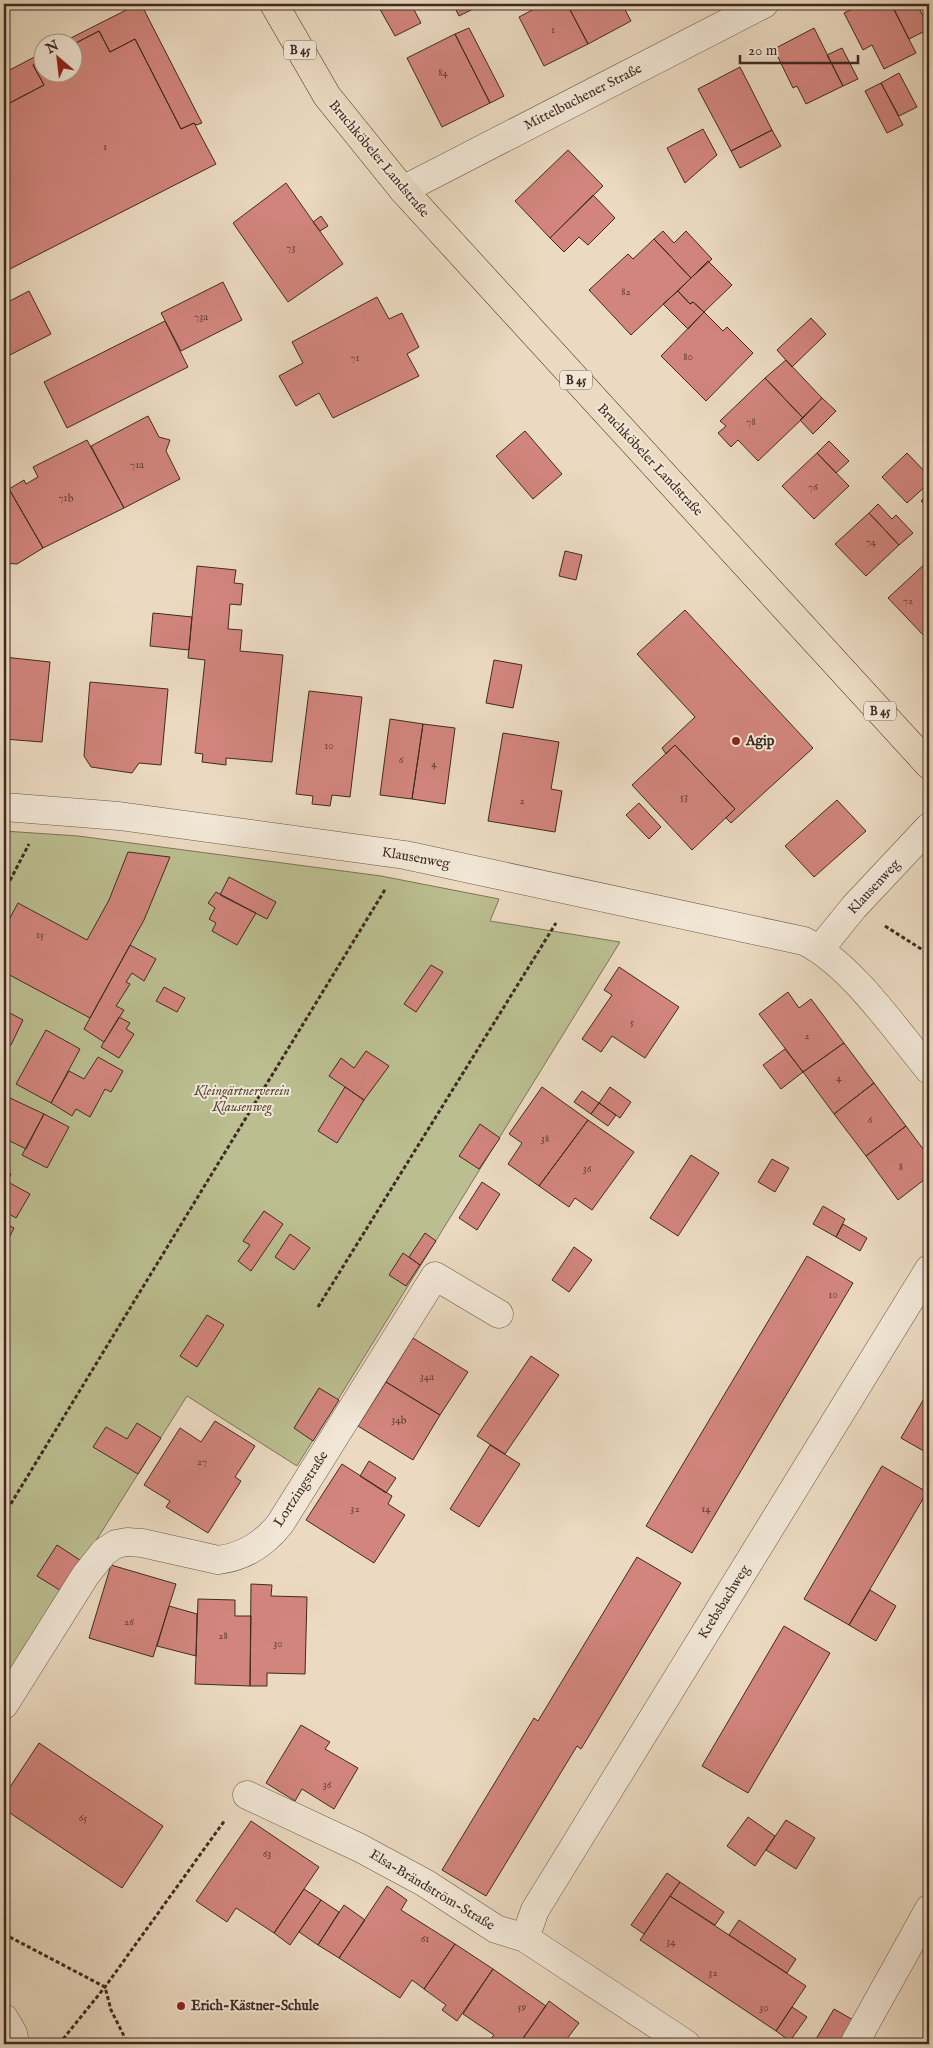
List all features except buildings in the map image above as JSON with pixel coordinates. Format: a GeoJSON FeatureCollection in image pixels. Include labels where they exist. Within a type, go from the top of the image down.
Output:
{"type":"FeatureCollection","features":[{"type":"Feature","properties":{"kind":"main road","name":"Bruchköbeler Landstraße"},"geometry":{"type":"LineString","coordinates":[[274,4],[327,96],[403,190],[929,765]]}},
{"type":"Feature","properties":{"kind":"street","name":"Mittelbuchener Straße"},"geometry":{"type":"LineString","coordinates":[[403,190],[764,4]]}},
{"type":"Feature","properties":{"kind":"street","name":"Klausenweg"},"geometry":{"type":"LineString","coordinates":[[4,807],[119,816],[405,855],[576,890],[804,941],[820,949],[846,971],[929,1070]]}},
{"type":"Feature","properties":{"kind":"street","name":"Klausenweg"},"geometry":{"type":"LineString","coordinates":[[820,949],[854,907],[929,827]]}},
{"type":"Feature","properties":{"kind":"street","name":"Krebsbachweg"},"geometry":{"type":"LineString","coordinates":[[525,1938],[535,1910],[929,1270]]}},
{"type":"Feature","properties":{"kind":"street","name":"Lortzingstraße"},"geometry":{"type":"LineString","coordinates":[[4,1705],[85,1576],[104,1552],[127,1542],[142,1543],[218,1560],[231,1559],[266,1541],[280,1524],[435,1276],[499,1314]]}},
{"type":"Feature","properties":{"kind":"street","name":"Elsa-Brändström-Straße"},"geometry":{"type":"LineString","coordinates":[[247,1795],[360,1848],[425,1884],[496,1929],[525,1938],[686,2044]]}},
{"type":"Feature","properties":{"kind":"street"},"geometry":{"type":"LineString","coordinates":[[854,2044],[929,1909]]}},
{"type":"Feature","properties":{"kind":"street"},"geometry":{"type":"LineString","coordinates":[[4,2018],[13,2033],[15,2044]]}},
{"type":"Feature","properties":{"kind":"path"},"geometry":{"type":"LineString","coordinates":[[4,892],[46,811]]}},
{"type":"Feature","properties":{"kind":"path"},"geometry":{"type":"LineString","coordinates":[[4,1515],[405,855]]}},
{"type":"Feature","properties":{"kind":"path"},"geometry":{"type":"LineString","coordinates":[[318,1307],[576,890]]}},
{"type":"Feature","properties":{"kind":"path"},"geometry":{"type":"LineString","coordinates":[[854,907],[929,954]]}},
{"type":"Feature","properties":{"kind":"path"},"geometry":{"type":"LineString","coordinates":[[59,2044],[105,1987],[228,1816]]}},
{"type":"Feature","properties":{"kind":"path"},"geometry":{"type":"LineString","coordinates":[[4,1934],[105,1987],[111,2010],[128,2044]]}},
{"type":"Feature","properties":{"kind":"green space","name":"Kleingärtnerverein Klausenweg"},"geometry":{"type":"Polygon","coordinates":[[[4,831],[78,836],[381,876],[499,899],[490,921],[620,942],[297,1466],[187,1396],[4,1687],[4,831]]]}},
{"type":"Feature","properties":{"kind":"place","name":"Agip"},"geometry":{"type":"Point","coordinates":[736,741]}},
{"type":"Feature","properties":{"kind":"place","name":"Erich-Kästner-Schule"},"geometry":{"type":"Point","coordinates":[181,2006]}}]}
